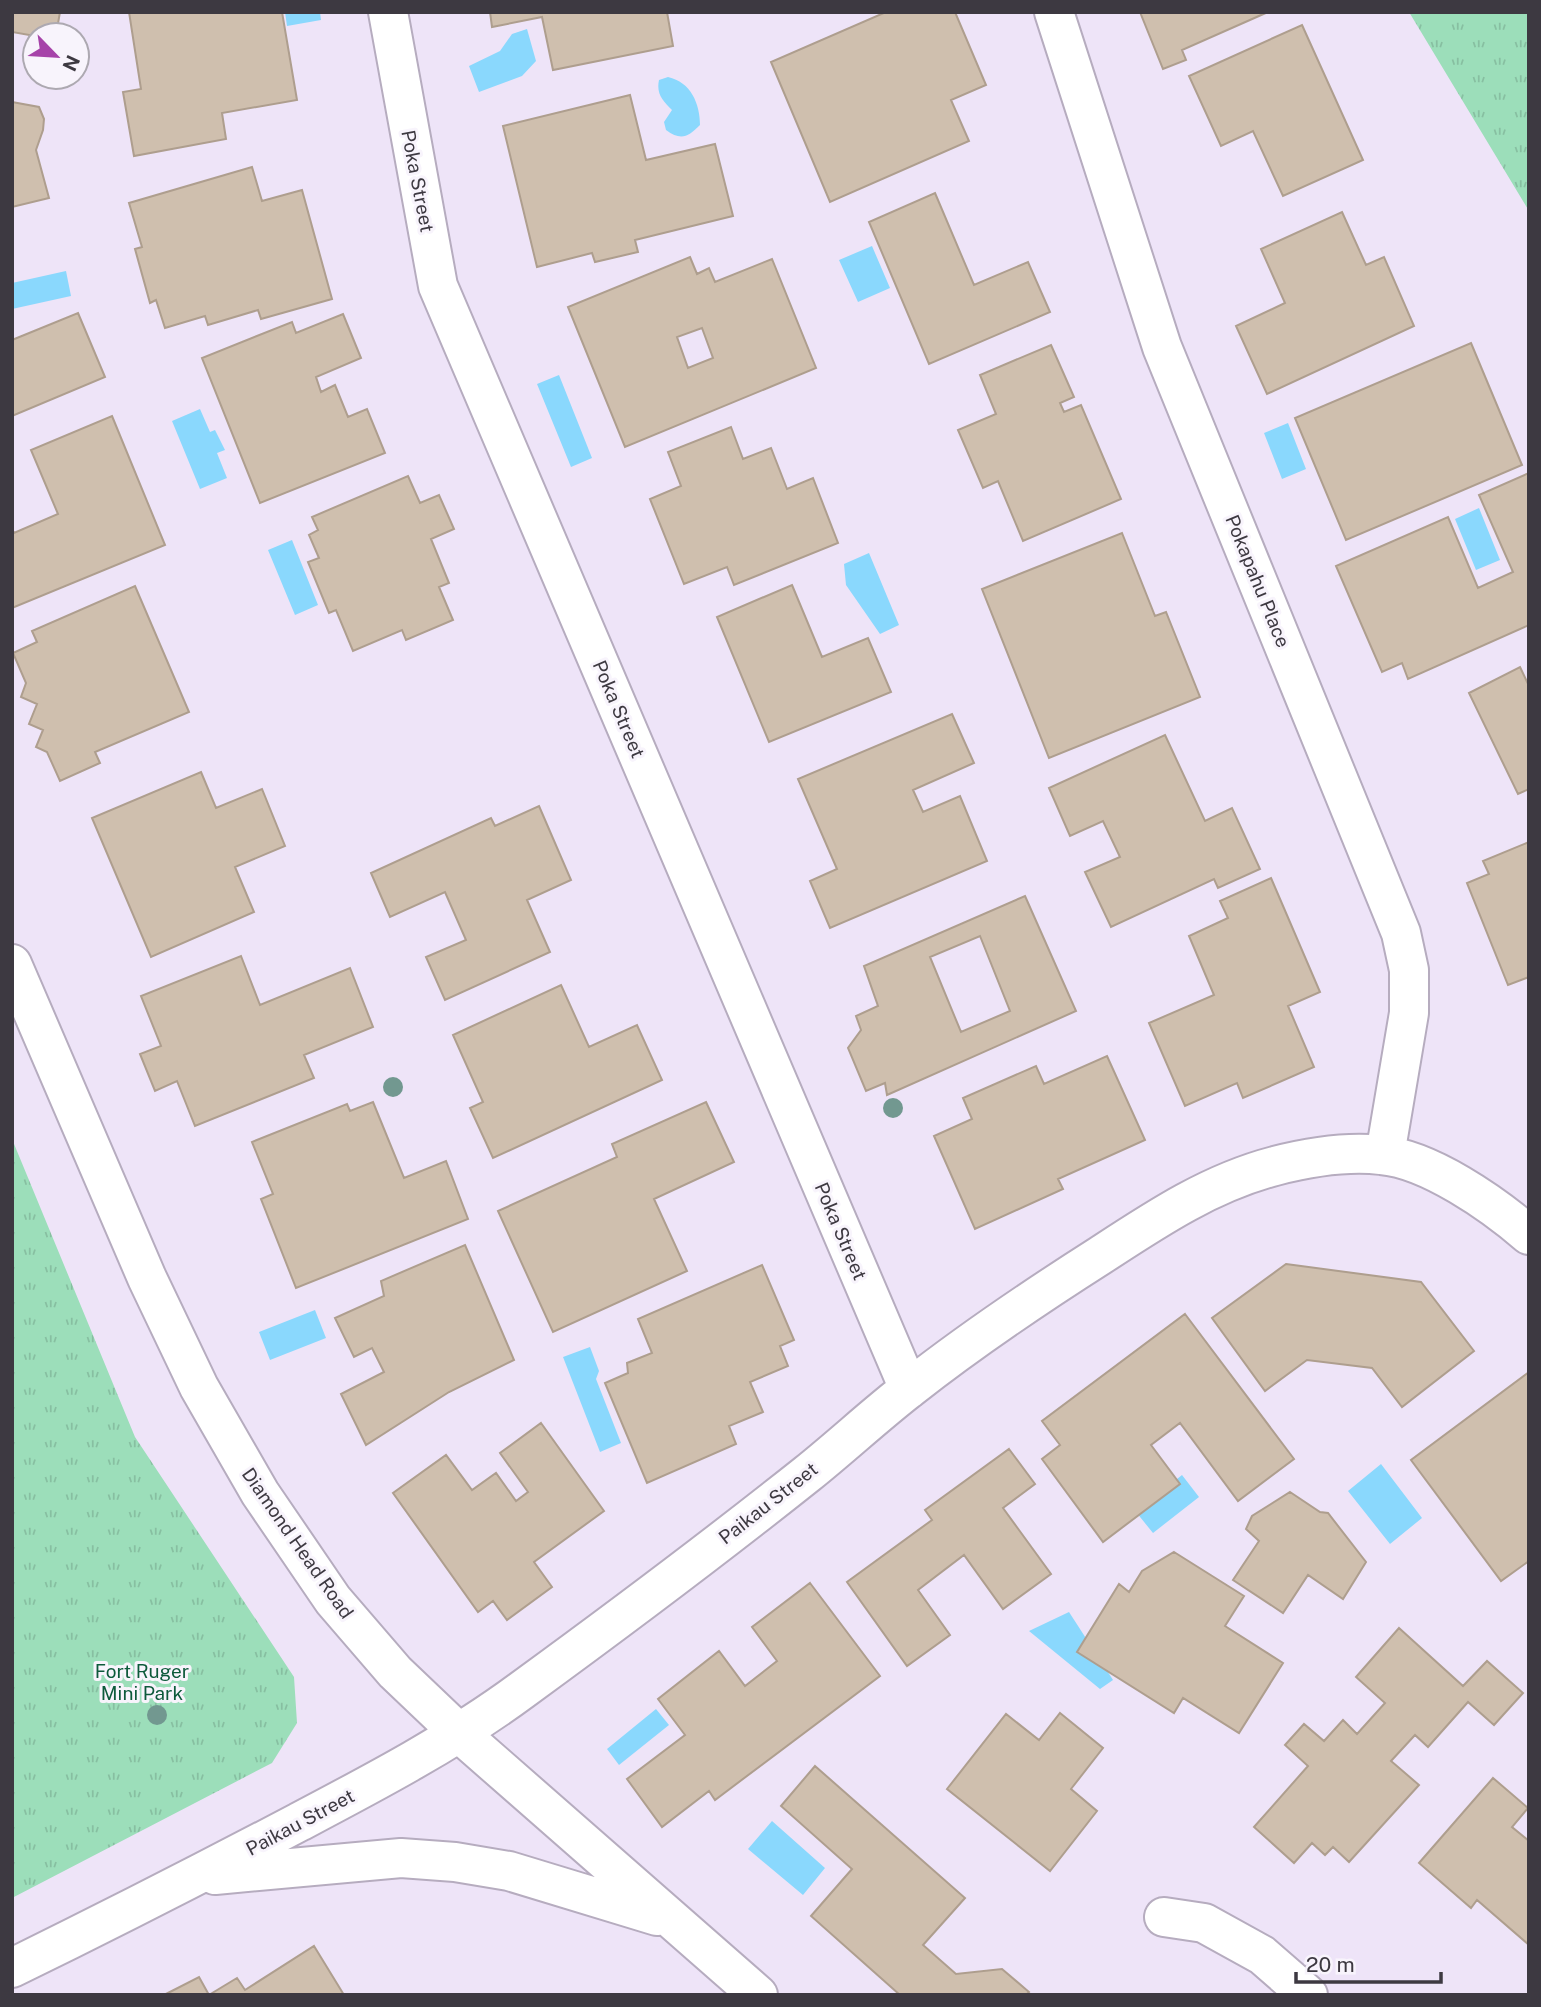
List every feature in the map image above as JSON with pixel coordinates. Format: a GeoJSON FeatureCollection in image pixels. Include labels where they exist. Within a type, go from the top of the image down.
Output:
{"type":"FeatureCollection","features":[{"type":"Feature","properties":{"kind":"street","name":"Poka Street"},"geometry":{"type":"LineString","coordinates":[[388,12],[411,151],[438,286],[909,1389]]}},
{"type":"Feature","properties":{"kind":"street","name":"Pokapahu Place"},"geometry":{"type":"LineString","coordinates":[[1055,12],[1162,347],[1401,933],[1409,970],[1409,1013],[1385,1155]]}},
{"type":"Feature","properties":{"kind":"street","name":"Diamond Head Road"},"geometry":{"type":"LineString","coordinates":[[12,964],[153,1290],[199,1387],[260,1493],[333,1600],[395,1672],[458,1732],[758,1995]]}},
{"type":"Feature","properties":{"kind":"street","name":"Paikau Street"},"geometry":{"type":"LineString","coordinates":[[12,1968],[195,1877],[371,1784],[519,1693],[808,1473],[909,1389],[1013,1311],[1173,1208],[1227,1181],[1331,1154],[1385,1155],[1424,1167],[1461,1186],[1511,1219],[1529,1235]]}},
{"type":"Feature","properties":{"kind":"street"},"geometry":{"type":"LineString","coordinates":[[195,1877],[401,1858],[455,1862],[509,1871],[670,1920]]}},
{"type":"Feature","properties":{"kind":"street"},"geometry":{"type":"LineString","coordinates":[[1164,1917],[1204,1923],[1262,1955],[1308,1995]]}},
{"type":"Feature","properties":{"kind":"green space"},"geometry":{"type":"Polygon","coordinates":[[[1409,12],[1529,12],[1529,211],[1409,12]]]}},
{"type":"Feature","properties":{"kind":"green space","name":"Fort Ruger Mini Park"},"geometry":{"type":"Polygon","coordinates":[[[12,1139],[135,1437],[294,1677],[297,1723],[272,1763],[12,1898],[12,1139]]]}},
{"type":"Feature","properties":{"kind":"water"},"geometry":{"type":"Polygon","coordinates":[[[285,12],[320,12],[321,20],[287,26],[285,12]]]}},
{"type":"Feature","properties":{"kind":"water"},"geometry":{"type":"Polygon","coordinates":[[[527,29],[536,61],[522,76],[479,92],[469,66],[500,51],[512,34],[527,29]]]}},
{"type":"Feature","properties":{"kind":"water"},"geometry":{"type":"Polygon","coordinates":[[[668,77],[688,89],[698,109],[700,125],[684,136],[676,136],[666,130],[664,122],[672,110],[661,97],[658,85],[659,80],[668,77]]]}},
{"type":"Feature","properties":{"kind":"water"},"geometry":{"type":"Polygon","coordinates":[[[872,246],[890,288],[858,302],[839,260],[872,246]]]}},
{"type":"Feature","properties":{"kind":"water"},"geometry":{"type":"Polygon","coordinates":[[[66,271],[71,296],[12,309],[12,283],[66,271]]]}},
{"type":"Feature","properties":{"kind":"water"},"geometry":{"type":"Polygon","coordinates":[[[559,375],[592,458],[571,467],[537,384],[559,375]]]}},
{"type":"Feature","properties":{"kind":"water"},"geometry":{"type":"Polygon","coordinates":[[[200,409],[210,432],[215,430],[225,450],[217,453],[227,478],[200,489],[172,421],[200,409]]]}},
{"type":"Feature","properties":{"kind":"water"},"geometry":{"type":"Polygon","coordinates":[[[1288,423],[1306,469],[1282,479],[1264,433],[1288,423]]]}},
{"type":"Feature","properties":{"kind":"water"},"geometry":{"type":"Polygon","coordinates":[[[1479,508],[1500,560],[1476,570],[1455,519],[1479,508]]]}},
{"type":"Feature","properties":{"kind":"water"},"geometry":{"type":"Polygon","coordinates":[[[292,540],[318,605],[295,615],[268,550],[292,540]]]}},
{"type":"Feature","properties":{"kind":"water"},"geometry":{"type":"Polygon","coordinates":[[[869,553],[899,625],[880,634],[846,585],[844,564],[869,553]]]}},
{"type":"Feature","properties":{"kind":"water"},"geometry":{"type":"Polygon","coordinates":[[[315,1310],[326,1338],[270,1360],[259,1332],[315,1310]]]}},
{"type":"Feature","properties":{"kind":"water"},"geometry":{"type":"Polygon","coordinates":[[[590,1347],[599,1371],[596,1379],[621,1443],[600,1452],[563,1357],[590,1347]]]}},
{"type":"Feature","properties":{"kind":"water"},"geometry":{"type":"Polygon","coordinates":[[[1381,1464],[1422,1518],[1390,1544],[1348,1491],[1381,1464]]]}},
{"type":"Feature","properties":{"kind":"water"},"geometry":{"type":"Polygon","coordinates":[[[1182,1475],[1199,1497],[1153,1533],[1136,1512],[1182,1475]]]}},
{"type":"Feature","properties":{"kind":"water"},"geometry":{"type":"Polygon","coordinates":[[[1069,1612],[1113,1680],[1100,1689],[1029,1631],[1069,1612]]]}},
{"type":"Feature","properties":{"kind":"water"},"geometry":{"type":"Polygon","coordinates":[[[656,1709],[669,1725],[619,1765],[607,1749],[656,1709]]]}},
{"type":"Feature","properties":{"kind":"water"},"geometry":{"type":"Polygon","coordinates":[[[772,1821],[825,1868],[803,1895],[748,1849],[772,1821]]]}},
{"type":"Feature","properties":{"kind":"building"},"geometry":{"type":"Polygon","coordinates":[[[12,12],[60,12],[58,21],[21,21],[21,34],[12,32],[12,12]]]}},
{"type":"Feature","properties":{"kind":"building"},"geometry":{"type":"Polygon","coordinates":[[[129,12],[282,12],[297,100],[222,113],[226,139],[134,156],[123,92],[141,89],[129,12]]]}},
{"type":"Feature","properties":{"kind":"building"},"geometry":{"type":"Polygon","coordinates":[[[490,12],[667,12],[673,46],[553,70],[542,17],[492,27],[490,12]]]}},
{"type":"Feature","properties":{"kind":"building"},"geometry":{"type":"Polygon","coordinates":[[[886,12],[955,12],[986,85],[951,100],[969,141],[830,202],[771,62],[886,12]]]}},
{"type":"Feature","properties":{"kind":"building"},"geometry":{"type":"Polygon","coordinates":[[[1140,12],[1268,12],[1182,50],[1186,60],[1163,69],[1140,12]]]}},
{"type":"Feature","properties":{"kind":"building"},"geometry":{"type":"Polygon","coordinates":[[[1302,25],[1363,160],[1283,196],[1253,131],[1221,146],[1189,76],[1302,25]]]}},
{"type":"Feature","properties":{"kind":"building"},"geometry":{"type":"Polygon","coordinates":[[[630,95],[646,160],[715,144],[733,216],[635,240],[638,252],[595,262],[592,253],[537,267],[503,126],[630,95]]]}},
{"type":"Feature","properties":{"kind":"building"},"geometry":{"type":"Polygon","coordinates":[[[12,102],[39,107],[44,119],[36,150],[49,198],[12,207],[12,102]]]}},
{"type":"Feature","properties":{"kind":"building"},"geometry":{"type":"Polygon","coordinates":[[[252,167],[262,201],[302,190],[332,299],[261,319],[258,310],[208,325],[205,316],[165,328],[156,300],[150,303],[135,249],[142,247],[129,203],[252,167]]]}},
{"type":"Feature","properties":{"kind":"building"},"geometry":{"type":"Polygon","coordinates":[[[935,193],[974,285],[1028,262],[1050,312],[929,364],[869,222],[935,193]]]}},
{"type":"Feature","properties":{"kind":"building"},"geometry":{"type":"Polygon","coordinates":[[[1342,212],[1366,265],[1384,257],[1414,326],[1267,394],[1236,326],[1285,303],[1261,249],[1342,212]]]}},
{"type":"Feature","properties":{"kind":"building"},"geometry":{"type":"Polygon","coordinates":[[[690,257],[697,274],[709,268],[715,282],[772,259],[816,368],[625,447],[568,307],[690,257]],[[702,328],[677,337],[688,368],[713,358],[702,328]]]}},
{"type":"Feature","properties":{"kind":"building"},"geometry":{"type":"Polygon","coordinates":[[[78,313],[105,377],[12,416],[12,340],[78,313]]]}},
{"type":"Feature","properties":{"kind":"building"},"geometry":{"type":"Polygon","coordinates":[[[343,314],[361,358],[316,377],[321,392],[335,385],[348,417],[367,409],[385,453],[260,503],[202,358],[292,322],[296,333],[343,314]]]}},
{"type":"Feature","properties":{"kind":"building"},"geometry":{"type":"Polygon","coordinates":[[[1471,343],[1522,465],[1346,540],[1295,418],[1471,343]]]}},
{"type":"Feature","properties":{"kind":"building"},"geometry":{"type":"Polygon","coordinates":[[[1051,345],[1074,397],[1060,403],[1064,412],[1081,405],[1121,499],[1023,541],[998,481],[983,488],[958,430],[996,414],[980,375],[1051,345]]]}},
{"type":"Feature","properties":{"kind":"building"},"geometry":{"type":"Polygon","coordinates":[[[112,416],[165,545],[12,608],[12,529],[14,533],[58,514],[31,450],[112,416]]]}},
{"type":"Feature","properties":{"kind":"building"},"geometry":{"type":"Polygon","coordinates":[[[731,427],[743,459],[771,448],[787,489],[813,478],[838,543],[734,585],[727,567],[684,584],[650,499],[681,486],[668,452],[731,427]]]}},
{"type":"Feature","properties":{"kind":"building"},"geometry":{"type":"Polygon","coordinates":[[[1529,473],[1529,625],[1408,679],[1402,663],[1382,672],[1336,566],[1448,517],[1478,588],[1513,572],[1479,495],[1529,473]]]}},
{"type":"Feature","properties":{"kind":"building"},"geometry":{"type":"Polygon","coordinates":[[[408,476],[420,503],[439,495],[454,529],[431,539],[449,583],[439,587],[453,620],[406,640],[402,630],[353,651],[336,610],[329,613],[308,562],[319,558],[309,535],[318,530],[312,517],[408,476]]]}},
{"type":"Feature","properties":{"kind":"building"},"geometry":{"type":"Polygon","coordinates":[[[1122,533],[1155,616],[1166,612],[1200,697],[1049,758],[982,589],[1122,533]]]}},
{"type":"Feature","properties":{"kind":"building"},"geometry":{"type":"Polygon","coordinates":[[[792,585],[822,657],[868,638],[891,692],[769,742],[717,617],[792,585]]]}},
{"type":"Feature","properties":{"kind":"building"},"geometry":{"type":"Polygon","coordinates":[[[135,586],[189,712],[95,752],[100,763],[60,781],[47,752],[36,747],[43,730],[29,724],[37,704],[21,697],[26,683],[13,653],[37,642],[32,631],[135,586]]]}},
{"type":"Feature","properties":{"kind":"building"},"geometry":{"type":"Polygon","coordinates":[[[1520,667],[1529,686],[1529,789],[1518,794],[1469,693],[1520,667]]]}},
{"type":"Feature","properties":{"kind":"building"},"geometry":{"type":"Polygon","coordinates":[[[952,714],[974,763],[913,790],[923,812],[960,796],[987,861],[830,928],[810,881],[837,869],[798,779],[952,714]]]}},
{"type":"Feature","properties":{"kind":"building"},"geometry":{"type":"Polygon","coordinates":[[[1165,735],[1205,821],[1232,808],[1260,869],[1218,888],[1214,879],[1111,927],[1085,872],[1120,857],[1103,821],[1070,836],[1049,788],[1165,735]]]}},
{"type":"Feature","properties":{"kind":"building"},"geometry":{"type":"Polygon","coordinates":[[[201,772],[216,808],[262,789],[285,846],[235,867],[254,912],[151,957],[92,818],[201,772]]]}},
{"type":"Feature","properties":{"kind":"building"},"geometry":{"type":"Polygon","coordinates":[[[539,806],[571,880],[527,900],[550,952],[445,1000],[426,957],[466,940],[445,892],[390,917],[371,873],[491,818],[495,826],[539,806]]]}},
{"type":"Feature","properties":{"kind":"building"},"geometry":{"type":"Polygon","coordinates":[[[1529,842],[1529,977],[1508,985],[1467,883],[1489,874],[1483,861],[1529,842]]]}},
{"type":"Feature","properties":{"kind":"building"},"geometry":{"type":"Polygon","coordinates":[[[1271,878],[1320,992],[1288,1006],[1314,1067],[1243,1098],[1237,1083],[1185,1106],[1149,1023],[1214,995],[1189,936],[1228,918],[1220,901],[1271,878]]]}},
{"type":"Feature","properties":{"kind":"building"},"geometry":{"type":"Polygon","coordinates":[[[1025,896],[1076,1011],[887,1095],[885,1083],[866,1091],[848,1048],[861,1030],[856,1016],[878,1006],[864,966],[1025,896]],[[980,936],[930,957],[961,1032],[1010,1011],[980,936]]]}},
{"type":"Feature","properties":{"kind":"building"},"geometry":{"type":"Polygon","coordinates":[[[241,956],[260,1005],[350,968],[373,1027],[304,1055],[314,1078],[195,1126],[177,1081],[155,1091],[140,1054],[161,1046],[141,996],[241,956]]]}},
{"type":"Feature","properties":{"kind":"building"},"geometry":{"type":"Polygon","coordinates":[[[561,985],[589,1047],[637,1025],[662,1080],[493,1158],[470,1108],[483,1102],[453,1035],[561,985]]]}},
{"type":"Feature","properties":{"kind":"building"},"geometry":{"type":"Polygon","coordinates":[[[1107,1056],[1145,1140],[1058,1179],[1063,1189],[975,1229],[934,1136],[972,1119],[963,1098],[1036,1066],[1044,1084],[1107,1056]]]}},
{"type":"Feature","properties":{"kind":"building"},"geometry":{"type":"Polygon","coordinates":[[[373,1102],[404,1178],[446,1161],[468,1219],[296,1288],[261,1199],[273,1194],[252,1142],[347,1104],[350,1111],[373,1102]]]}},
{"type":"Feature","properties":{"kind":"building"},"geometry":{"type":"Polygon","coordinates":[[[706,1102],[734,1162],[654,1199],[687,1271],[553,1332],[498,1211],[617,1157],[612,1144],[706,1102]]]}},
{"type":"Feature","properties":{"kind":"building"},"geometry":{"type":"Polygon","coordinates":[[[465,1245],[514,1360],[449,1392],[366,1445],[341,1394],[384,1372],[372,1348],[354,1357],[335,1318],[384,1296],[381,1281],[465,1245]]]}},
{"type":"Feature","properties":{"kind":"building"},"geometry":{"type":"Polygon","coordinates":[[[1286,1264],[1421,1282],[1474,1351],[1402,1407],[1372,1368],[1307,1360],[1265,1391],[1212,1318],[1286,1264]]]}},
{"type":"Feature","properties":{"kind":"building"},"geometry":{"type":"Polygon","coordinates":[[[762,1265],[794,1340],[780,1346],[788,1366],[750,1382],[763,1412],[729,1426],[736,1444],[647,1483],[605,1383],[628,1373],[627,1363],[652,1353],[638,1319],[762,1265]]]}},
{"type":"Feature","properties":{"kind":"building"},"geometry":{"type":"Polygon","coordinates":[[[1185,1314],[1294,1459],[1238,1501],[1180,1423],[1151,1445],[1180,1484],[1103,1542],[1042,1459],[1060,1445],[1042,1421],[1185,1314]]]}},
{"type":"Feature","properties":{"kind":"building"},"geometry":{"type":"Polygon","coordinates":[[[1529,1372],[1529,1561],[1501,1581],[1411,1460],[1529,1372]]]}},
{"type":"Feature","properties":{"kind":"building"},"geometry":{"type":"Polygon","coordinates":[[[541,1423],[604,1511],[534,1562],[552,1587],[507,1620],[493,1601],[478,1612],[393,1493],[446,1455],[472,1490],[496,1473],[516,1501],[528,1492],[500,1453],[541,1423]]]}},
{"type":"Feature","properties":{"kind":"building"},"geometry":{"type":"Polygon","coordinates":[[[1009,1449],[1035,1484],[1003,1508],[1051,1574],[1003,1609],[964,1555],[918,1590],[950,1635],[907,1666],[847,1582],[932,1520],[925,1510],[1009,1449]]]}},
{"type":"Feature","properties":{"kind":"building"},"geometry":{"type":"Polygon","coordinates":[[[1290,1492],[1320,1512],[1328,1513],[1366,1562],[1343,1599],[1308,1575],[1283,1613],[1233,1580],[1259,1541],[1246,1529],[1252,1516],[1290,1492]]]}},
{"type":"Feature","properties":{"kind":"building"},"geometry":{"type":"Polygon","coordinates":[[[1174,1552],[1244,1596],[1225,1626],[1283,1663],[1239,1733],[1183,1698],[1174,1713],[1077,1652],[1119,1584],[1129,1592],[1142,1571],[1174,1552]]]}},
{"type":"Feature","properties":{"kind":"building"},"geometry":{"type":"Polygon","coordinates":[[[810,1583],[880,1676],[715,1800],[709,1791],[662,1827],[627,1779],[685,1735],[658,1699],[719,1651],[745,1686],[777,1661],[752,1627],[810,1583]]]}},
{"type":"Feature","properties":{"kind":"building"},"geometry":{"type":"Polygon","coordinates":[[[1399,1628],[1463,1686],[1487,1661],[1523,1693],[1494,1725],[1468,1702],[1428,1747],[1415,1735],[1391,1761],[1419,1785],[1349,1862],[1333,1847],[1325,1855],[1312,1843],[1294,1863],[1254,1827],[1308,1766],[1285,1745],[1304,1724],[1324,1741],[1343,1720],[1357,1734],[1385,1703],[1356,1677],[1399,1628]]]}},
{"type":"Feature","properties":{"kind":"building"},"geometry":{"type":"Polygon","coordinates":[[[1060,1713],[1103,1748],[1071,1789],[1097,1811],[1050,1871],[947,1789],[1006,1714],[1039,1740],[1060,1713]]]}},
{"type":"Feature","properties":{"kind":"building"},"geometry":{"type":"Polygon","coordinates":[[[815,1766],[965,1898],[923,1945],[956,1974],[1002,1969],[1029,1992],[1026,1995],[900,1995],[811,1916],[852,1869],[781,1806],[815,1766]]]}},
{"type":"Feature","properties":{"kind":"building"},"geometry":{"type":"Polygon","coordinates":[[[1493,1778],[1528,1808],[1512,1827],[1529,1841],[1529,1945],[1477,1900],[1471,1908],[1419,1863],[1493,1778]]]}},
{"type":"Feature","properties":{"kind":"building"},"geometry":{"type":"Polygon","coordinates":[[[314,1946],[344,1995],[209,1995],[237,1978],[245,1990],[314,1946]]]}},
{"type":"Feature","properties":{"kind":"building"},"geometry":{"type":"Polygon","coordinates":[[[199,1977],[209,1995],[164,1995],[199,1977]]]}}]}
